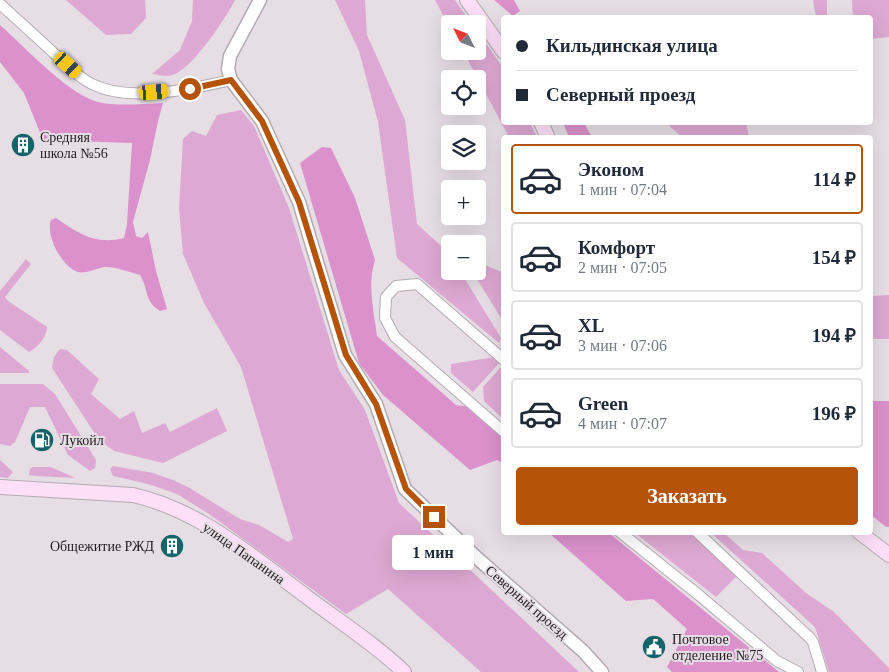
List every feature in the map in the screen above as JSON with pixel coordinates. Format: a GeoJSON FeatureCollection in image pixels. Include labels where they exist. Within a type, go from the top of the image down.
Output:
{"type":"FeatureCollection","features":[{"type":"Feature","properties":{"kind":"main road"},"geometry":{"type":"LineString","coordinates":[[467,0],[501,48]]}},
{"type":"Feature","properties":{"kind":"main road","name":"улица Папанина"},"geometry":{"type":"LineString","coordinates":[[0,487],[133,496],[151,499],[182,513],[210,527],[241,547],[367,641],[404,672]]}},
{"type":"Feature","properties":{"kind":"main road"},"geometry":{"type":"LineString","coordinates":[[862,535],[889,554]]}},
{"type":"Feature","properties":{"kind":"street"},"geometry":{"type":"LineString","coordinates":[[0,4],[81,78],[91,84],[119,93],[190,89],[231,80],[228,69],[230,56],[260,0]]}},
{"type":"Feature","properties":{"kind":"street","name":"Северный проезд"},"geometry":{"type":"LineString","coordinates":[[231,80],[262,121],[299,202],[346,355],[376,404],[406,489],[490,570],[583,651],[602,672]]}},
{"type":"Feature","properties":{"kind":"street"},"geometry":{"type":"LineString","coordinates":[[501,357],[417,284],[396,286],[386,297],[385,318],[395,337],[501,429]]}},
{"type":"Feature","properties":{"kind":"street"},"geometry":{"type":"LineString","coordinates":[[624,535],[777,661],[798,672]]}},
{"type":"Feature","properties":{"kind":"street"},"geometry":{"type":"LineString","coordinates":[[700,535],[810,638],[822,672]]}},
{"type":"Feature","properties":{"kind":"shaded area"},"geometry":{"type":"Polygon","coordinates":[[[66,0],[145,0],[146,18],[131,34],[106,35],[66,0]]]}},
{"type":"Feature","properties":{"kind":"shaded area"},"geometry":{"type":"Polygon","coordinates":[[[193,0],[235,0],[216,31],[189,64],[172,75],[152,74],[180,50],[192,21],[193,0]]]}},
{"type":"Feature","properties":{"kind":"shaded area"},"geometry":{"type":"Polygon","coordinates":[[[335,0],[365,0],[367,35],[405,120],[417,224],[441,246],[441,280],[466,280],[501,338],[499,343],[397,258],[378,122],[359,51],[335,0]]]}},
{"type":"Feature","properties":{"kind":"shaded area"},"geometry":{"type":"Polygon","coordinates":[[[435,0],[455,0],[466,15],[443,15],[435,0]]]}},
{"type":"Feature","properties":{"kind":"shaded area"},"geometry":{"type":"Polygon","coordinates":[[[494,0],[514,0],[520,11],[512,15],[494,0]]]}},
{"type":"Feature","properties":{"kind":"shaded area"},"geometry":{"type":"Polygon","coordinates":[[[813,0],[827,0],[827,15],[816,15],[813,0]]]}},
{"type":"Feature","properties":{"kind":"shaded area"},"geometry":{"type":"Polygon","coordinates":[[[852,0],[889,0],[889,37],[873,39],[873,15],[853,15],[852,0]]]}},
{"type":"Feature","properties":{"kind":"shaded area"},"geometry":{"type":"Polygon","coordinates":[[[0,25],[62,82],[90,99],[102,103],[117,104],[163,103],[133,222],[136,236],[142,238],[148,232],[156,271],[167,309],[160,311],[151,303],[140,275],[105,267],[88,272],[78,272],[66,264],[56,250],[50,234],[50,226],[51,220],[56,218],[88,237],[104,240],[124,238],[127,224],[132,143],[43,140],[24,93],[0,62],[0,25]]]}},
{"type":"Feature","properties":{"kind":"shaded area"},"geometry":{"type":"Polygon","coordinates":[[[486,43],[501,65],[501,122],[486,94],[486,70],[473,70],[468,60],[486,60],[486,43]]]}},
{"type":"Feature","properties":{"kind":"shaded area"},"geometry":{"type":"Polygon","coordinates":[[[241,110],[254,126],[289,208],[339,370],[365,410],[399,503],[579,672],[481,672],[388,589],[346,614],[209,514],[177,494],[148,484],[113,476],[110,469],[113,466],[153,473],[173,480],[240,519],[259,525],[288,542],[293,539],[241,367],[204,303],[183,254],[179,208],[183,139],[192,131],[206,136],[217,115],[241,110]]]}},
{"type":"Feature","properties":{"kind":"shaded area"},"geometry":{"type":"Polygon","coordinates":[[[503,125],[531,125],[536,135],[508,135],[503,125]]]}},
{"type":"Feature","properties":{"kind":"shaded area"},"geometry":{"type":"Polygon","coordinates":[[[564,125],[585,125],[591,135],[568,135],[564,125]]]}},
{"type":"Feature","properties":{"kind":"shaded area"},"geometry":{"type":"Polygon","coordinates":[[[668,125],[746,125],[749,135],[680,135],[668,125]]]}},
{"type":"Feature","properties":{"kind":"shaded area"},"geometry":{"type":"Polygon","coordinates":[[[322,147],[331,148],[355,198],[375,260],[371,288],[377,336],[456,405],[471,407],[501,437],[501,462],[497,460],[470,470],[383,395],[359,363],[300,163],[322,147]]]}},
{"type":"Feature","properties":{"kind":"shaded area"},"geometry":{"type":"Polygon","coordinates":[[[26,259],[31,264],[5,297],[8,301],[47,327],[41,341],[29,352],[0,330],[0,291],[26,259]]]}},
{"type":"Feature","properties":{"kind":"shaded area"},"geometry":{"type":"Polygon","coordinates":[[[486,265],[501,272],[501,318],[478,280],[486,280],[486,265]]]}},
{"type":"Feature","properties":{"kind":"shaded area"},"geometry":{"type":"Polygon","coordinates":[[[889,295],[889,339],[873,339],[873,296],[889,295]]]}},
{"type":"Feature","properties":{"kind":"shaded area"},"geometry":{"type":"Polygon","coordinates":[[[0,347],[29,371],[29,373],[0,373],[0,347]]]}},
{"type":"Feature","properties":{"kind":"shaded area"},"geometry":{"type":"Polygon","coordinates":[[[60,349],[67,350],[99,379],[91,394],[120,419],[134,411],[142,433],[165,423],[170,432],[217,408],[227,431],[163,463],[114,451],[99,440],[52,368],[54,357],[60,349]]]}},
{"type":"Feature","properties":{"kind":"shaded area"},"geometry":{"type":"Polygon","coordinates":[[[495,357],[501,361],[473,392],[451,373],[451,364],[495,357]]]}},
{"type":"Feature","properties":{"kind":"shaded area"},"geometry":{"type":"Polygon","coordinates":[[[501,368],[501,417],[484,401],[483,387],[501,368]]]}},
{"type":"Feature","properties":{"kind":"shaded area"},"geometry":{"type":"Polygon","coordinates":[[[0,384],[43,384],[55,394],[96,460],[95,468],[90,471],[68,455],[45,407],[30,407],[15,442],[10,446],[0,444],[0,384]]]}},
{"type":"Feature","properties":{"kind":"shaded area"},"geometry":{"type":"Polygon","coordinates":[[[873,401],[889,401],[889,527],[886,527],[873,517],[873,401]]]}},
{"type":"Feature","properties":{"kind":"shaded area"},"geometry":{"type":"Polygon","coordinates":[[[0,460],[13,472],[8,478],[0,477],[0,460]]]}},
{"type":"Feature","properties":{"kind":"shaded area"},"geometry":{"type":"Polygon","coordinates":[[[33,467],[51,467],[75,478],[29,475],[30,469],[33,467]]]}},
{"type":"Feature","properties":{"kind":"shaded area"},"geometry":{"type":"Polygon","coordinates":[[[551,535],[611,535],[779,672],[672,672],[667,667],[687,629],[653,599],[626,601],[551,535]]]}},
{"type":"Feature","properties":{"kind":"shaded area"},"geometry":{"type":"Polygon","coordinates":[[[638,535],[696,535],[739,574],[716,597],[638,535]]]}},
{"type":"Feature","properties":{"kind":"shaded area"},"geometry":{"type":"Polygon","coordinates":[[[713,535],[726,535],[743,550],[762,553],[806,593],[834,612],[889,668],[889,672],[829,672],[815,627],[713,535]]]}},
{"type":"Feature","properties":{"kind":"place","name":"Средняя школа №56"},"geometry":{"type":"Point","coordinates":[23,145]}},
{"type":"Feature","properties":{"kind":"place","name":"Лукойл"},"geometry":{"type":"Point","coordinates":[42,440]}},
{"type":"Feature","properties":{"kind":"place","name":"Общежитие РЖД"},"geometry":{"type":"Point","coordinates":[172,546]}},
{"type":"Feature","properties":{"kind":"place","name":"Почтовое отделение №75"},"geometry":{"type":"Point","coordinates":[654,647]}},
{"type":"Feature","properties":{"kind":"route"},"geometry":{"type":"LineString","coordinates":[[190,89],[231,80],[262,121],[299,202],[346,355],[376,404],[406,489],[434,517]]}}]}
